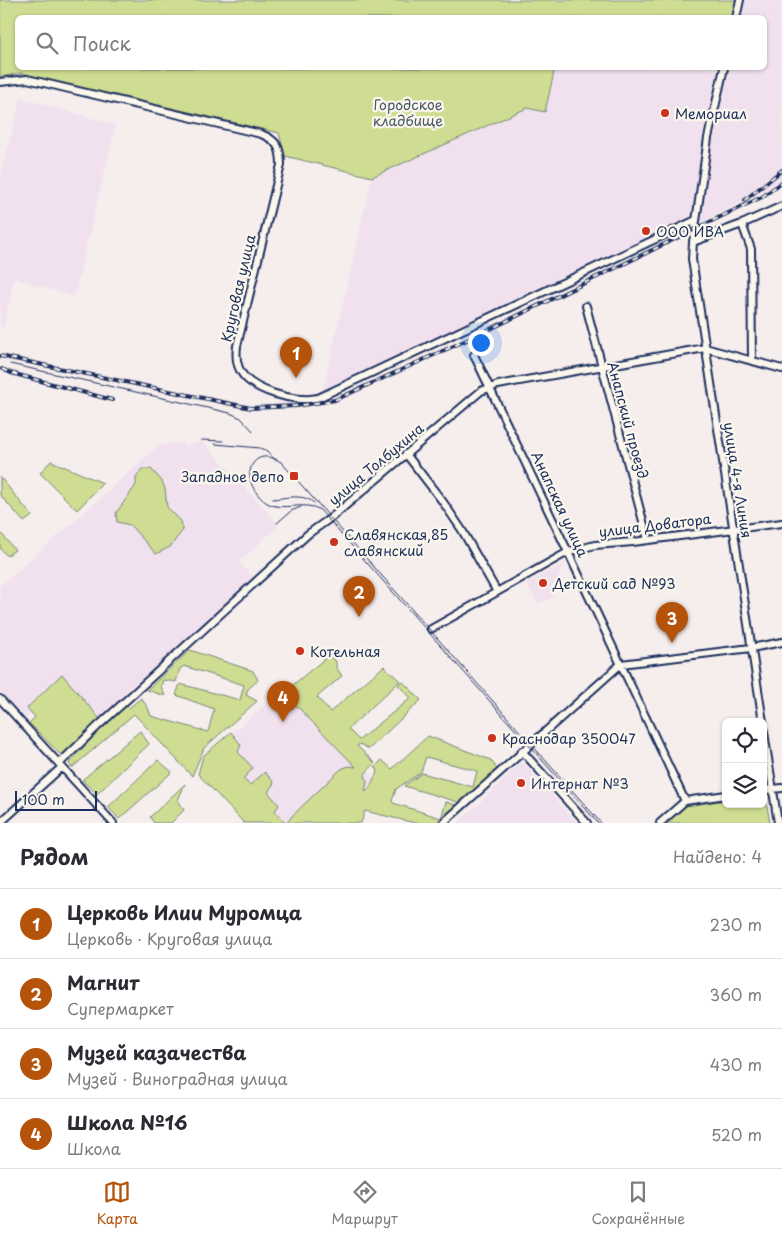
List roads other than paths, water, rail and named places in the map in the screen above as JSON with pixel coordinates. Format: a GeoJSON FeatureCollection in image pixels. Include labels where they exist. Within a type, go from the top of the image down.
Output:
{"type":"FeatureCollection","features":[{"type":"Feature","properties":{"kind":"street"},"geometry":{"type":"LineString","coordinates":[[737,15],[740,0]]}},
{"type":"Feature","properties":{"kind":"street","name":"улица 4-я Линия"},"geometry":{"type":"LineString","coordinates":[[724,70],[708,138],[692,260],[761,718]]}},
{"type":"Feature","properties":{"kind":"street","name":"Круговая улица"},"geometry":{"type":"LineString","coordinates":[[0,82],[27,79],[261,134],[276,142],[281,152],[281,165],[237,346],[236,359],[239,370],[248,380],[264,390],[297,398],[318,398],[696,220]]}},
{"type":"Feature","properties":{"kind":"street"},"geometry":{"type":"LineString","coordinates":[[693,242],[742,224],[782,206]]}},
{"type":"Feature","properties":{"kind":"street"},"geometry":{"type":"LineString","coordinates":[[742,224],[751,249],[752,361]]}},
{"type":"Feature","properties":{"kind":"street","name":"Анапский проезд"},"geometry":{"type":"LineString","coordinates":[[586,306],[600,366],[648,540]]}},
{"type":"Feature","properties":{"kind":"street","name":"улица Толбухина"},"geometry":{"type":"LineString","coordinates":[[0,823],[51,778],[97,727],[308,534],[332,517],[481,391],[498,384],[706,348],[782,369]]}},
{"type":"Feature","properties":{"kind":"street","name":"Анапская улица"},"geometry":{"type":"LineString","coordinates":[[474,355],[685,801]]}},
{"type":"Feature","properties":{"kind":"street"},"geometry":{"type":"LineString","coordinates":[[406,454],[457,523],[497,592]]}},
{"type":"Feature","properties":{"kind":"street","name":"улица Доватора"},"geometry":{"type":"LineString","coordinates":[[431,629],[568,552],[595,544],[648,540],[782,523]]}},
{"type":"Feature","properties":{"kind":"street"},"geometry":{"type":"LineString","coordinates":[[443,823],[621,664],[751,648],[782,642]]}},
{"type":"Feature","properties":{"kind":"street"},"geometry":{"type":"LineString","coordinates":[[0,699],[113,823]]}},
{"type":"Feature","properties":{"kind":"street"},"geometry":{"type":"LineString","coordinates":[[522,751],[587,823]]}},
{"type":"Feature","properties":{"kind":"street"},"geometry":{"type":"LineString","coordinates":[[767,751],[778,823]]}},
{"type":"Feature","properties":{"kind":"street"},"geometry":{"type":"LineString","coordinates":[[767,790],[782,788]]}},
{"type":"Feature","properties":{"kind":"street"},"geometry":{"type":"LineString","coordinates":[[660,823],[685,801],[722,796]]}},
{"type":"Feature","properties":{"kind":"tram line"},"geometry":{"type":"LineString","coordinates":[[10,364],[230,413],[241,418],[253,431]]}},
{"type":"Feature","properties":{"kind":"tram line"},"geometry":{"type":"LineString","coordinates":[[201,440],[223,441]]}},
{"type":"Feature","properties":{"kind":"tram line"},"geometry":{"type":"LineString","coordinates":[[215,444],[260,448],[267,451],[275,460]]}},
{"type":"Feature","properties":{"kind":"tram line"},"geometry":{"type":"LineString","coordinates":[[598,823],[320,510],[308,506],[273,505],[267,503],[257,494],[252,485],[250,475],[251,467],[255,461],[262,457],[271,457],[281,462],[601,823]]}},
{"type":"Feature","properties":{"kind":"tram line"},"geometry":{"type":"LineString","coordinates":[[273,499],[300,497],[314,503]]}},
{"type":"Feature","properties":{"kind":"tram line"},"geometry":{"type":"LineString","coordinates":[[277,523],[291,511],[301,507]]}},
{"type":"Feature","properties":{"kind":"railway"},"geometry":{"type":"LineString","coordinates":[[745,200],[782,170]]}},
{"type":"Feature","properties":{"kind":"railway"},"geometry":{"type":"LineString","coordinates":[[0,356],[251,408],[296,406],[335,400],[480,334],[762,197],[782,182]]}},
{"type":"Feature","properties":{"kind":"railway"},"geometry":{"type":"LineString","coordinates":[[2,369],[112,400]]}},
{"type":"Feature","properties":{"kind":"place","name":"Мемориал"},"geometry":{"type":"Point","coordinates":[665,113]}},
{"type":"Feature","properties":{"kind":"place","name":"ООО ИВА"},"geometry":{"type":"Point","coordinates":[646,231]}},
{"type":"Feature","properties":{"kind":"place","name":"Церковь Илии Муромца"},"geometry":{"type":"Point","coordinates":[296,378]}},
{"type":"Feature","properties":{"kind":"place","name":"Западное депо"},"geometry":{"type":"Point","coordinates":[294,476]}},
{"type":"Feature","properties":{"kind":"place","name":"Славянская,85 славянский"},"geometry":{"type":"Point","coordinates":[334,542]}},
{"type":"Feature","properties":{"kind":"place","name":"Детский сад №93"},"geometry":{"type":"Point","coordinates":[543,583]}},
{"type":"Feature","properties":{"kind":"place","name":"Магнит"},"geometry":{"type":"Point","coordinates":[359,617]}},
{"type":"Feature","properties":{"kind":"place","name":"Музей казачества"},"geometry":{"type":"Point","coordinates":[672,643]}},
{"type":"Feature","properties":{"kind":"place","name":"Котельная"},"geometry":{"type":"Point","coordinates":[300,651]}},
{"type":"Feature","properties":{"kind":"place","name":"Школа №16"},"geometry":{"type":"Point","coordinates":[283,722]}},
{"type":"Feature","properties":{"kind":"place","name":"Краснодар 350047"},"geometry":{"type":"Point","coordinates":[492,738]}},
{"type":"Feature","properties":{"kind":"place","name":"Интернат №3"},"geometry":{"type":"Point","coordinates":[521,783]}},
{"type":"Feature","properties":{"kind":"park label","name":"Городское кладбище"},"geometry":{"type":"Point","coordinates":[408,112]}}]}
